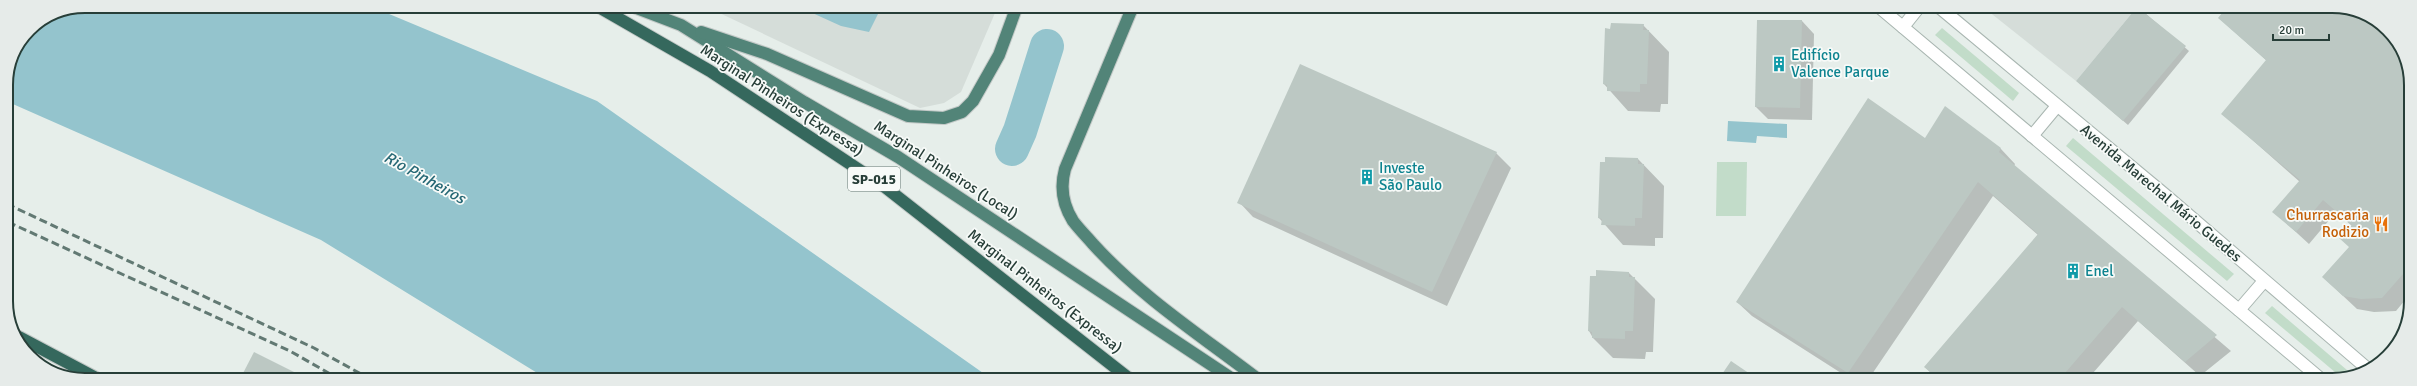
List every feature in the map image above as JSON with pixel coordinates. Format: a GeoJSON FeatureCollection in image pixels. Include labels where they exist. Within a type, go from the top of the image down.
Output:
{"type":"FeatureCollection","features":[{"type":"Feature","properties":{"kind":"highway","name":"Marginal Pinheiros (Expressa)"},"geometry":{"type":"LineString","coordinates":[[609,13],[710,71],[885,187],[1122,373]]}},
{"type":"Feature","properties":{"kind":"highway","name":"Marginal Pinheiros (Local)"},"geometry":{"type":"LineString","coordinates":[[649,13],[681,25],[804,102],[898,157],[1223,373]]}},
{"type":"Feature","properties":{"kind":"highway"},"geometry":{"type":"LineString","coordinates":[[681,25],[767,54],[908,116],[944,118],[962,112],[973,101],[999,55],[1014,13]]}},
{"type":"Feature","properties":{"kind":"highway"},"geometry":{"type":"LineString","coordinates":[[1130,13],[1065,169],[1062,180],[1067,209],[1073,222],[1104,256],[1137,287],[1250,373]]}},
{"type":"Feature","properties":{"kind":"highway"},"geometry":{"type":"LineString","coordinates":[[24,340],[86,373]]}},
{"type":"Feature","properties":{"kind":"street"},"geometry":{"type":"LineString","coordinates":[[1886,13],[2314,373]]}},
{"type":"Feature","properties":{"kind":"street"},"geometry":{"type":"LineString","coordinates":[[1903,27],[1913,13]]}},
{"type":"Feature","properties":{"kind":"street","name":"Avenida Marechal Mário Guedes"},"geometry":{"type":"LineString","coordinates":[[1947,13],[2164,194],[2364,366]]}},
{"type":"Feature","properties":{"kind":"street"},"geometry":{"type":"LineString","coordinates":[[2032,136],[2057,106]]}},
{"type":"Feature","properties":{"kind":"street"},"geometry":{"type":"LineString","coordinates":[[2239,310],[2264,281]]}},
{"type":"Feature","properties":{"kind":"shaded area"},"geometry":{"type":"Polygon","coordinates":[[[719,13],[995,13],[961,92],[944,103],[920,108],[719,13]]]}},
{"type":"Feature","properties":{"kind":"shaded area"},"geometry":{"type":"Polygon","coordinates":[[[1991,13],[2132,13],[2076,81],[1991,13]]]}},
{"type":"Feature","properties":{"kind":"green space"},"geometry":{"type":"Polygon","coordinates":[[[1942,28],[2019,93],[2013,101],[1935,35],[1942,28]]]}},
{"type":"Feature","properties":{"kind":"green space"},"geometry":{"type":"Polygon","coordinates":[[[2073,138],[2234,274],[2227,281],[2066,146],[2073,138]]]}},
{"type":"Feature","properties":{"kind":"green space"},"geometry":{"type":"Polygon","coordinates":[[[1717,162],[1747,162],[1746,216],[1716,216],[1717,162]]]}},
{"type":"Feature","properties":{"kind":"green space"},"geometry":{"type":"Polygon","coordinates":[[[2272,306],[2349,371],[2336,373],[2265,313],[2272,306]]]}},
{"type":"Feature","properties":{"kind":"water","name":"Rio Pinheiros"},"geometry":{"type":"Polygon","coordinates":[[[387,13],[597,101],[983,373],[537,373],[321,240],[13,104],[15,66],[25,45],[34,34],[45,25],[57,18],[71,14],[387,13]]]}},
{"type":"Feature","properties":{"kind":"water"},"geometry":{"type":"Polygon","coordinates":[[[812,13],[878,13],[869,32],[841,26],[812,13]]]}},
{"type":"Feature","properties":{"kind":"water"},"geometry":{"type":"Polygon","coordinates":[[[1728,121],[1787,124],[1787,138],[1757,136],[1756,143],[1727,141],[1728,121]]]}},
{"type":"Feature","properties":{"kind":"building"},"geometry":{"type":"Polygon","coordinates":[[[2132,13],[2145,13],[2186,46],[2123,121],[2076,81],[2132,13]]]}},
{"type":"Feature","properties":{"kind":"building"},"geometry":{"type":"Polygon","coordinates":[[[2222,13],[2332,13],[2351,15],[2364,20],[2379,31],[2389,41],[2399,57],[2403,71],[2404,85],[2404,273],[2382,298],[2361,299],[2343,296],[2322,277],[2349,247],[2339,238],[2352,225],[2323,200],[2296,232],[2272,212],[2300,180],[2221,114],[2266,60],[2218,18],[2222,13]]]}},
{"type":"Feature","properties":{"kind":"building","name":"Edifício Valence Parque"},"geometry":{"type":"Polygon","coordinates":[[[1757,20],[1802,20],[1800,108],[1755,107],[1757,20]]]}},
{"type":"Feature","properties":{"kind":"building"},"geometry":{"type":"Polygon","coordinates":[[[1611,23],[1644,24],[1643,30],[1649,30],[1647,84],[1640,84],[1640,92],[1607,91],[1607,85],[1603,84],[1605,28],[1610,29],[1611,23]]]}},
{"type":"Feature","properties":{"kind":"building","name":"Investe São Paulo"},"geometry":{"type":"Polygon","coordinates":[[[1300,64],[1497,152],[1432,292],[1237,203],[1300,64]]]}},
{"type":"Feature","properties":{"kind":"building"},"geometry":{"type":"Polygon","coordinates":[[[1868,98],[1925,138],[1945,106],[2001,148],[1999,152],[2217,335],[2185,362],[2122,307],[2065,373],[1931,373],[1924,367],[2038,234],[1978,182],[1848,373],[1736,302],[1868,98]]]}},
{"type":"Feature","properties":{"kind":"building"},"geometry":{"type":"Polygon","coordinates":[[[1605,157],[1638,158],[1638,164],[1644,164],[1642,218],[1635,218],[1635,226],[1601,225],[1602,219],[1598,218],[1600,162],[1605,162],[1605,157]]]}},
{"type":"Feature","properties":{"kind":"building"},"geometry":{"type":"Polygon","coordinates":[[[1596,270],[1629,272],[1629,277],[1635,277],[1633,331],[1625,331],[1625,339],[1592,338],[1592,332],[1588,331],[1590,276],[1596,276],[1596,270]]]}},
{"type":"Feature","properties":{"kind":"building"},"geometry":{"type":"Polygon","coordinates":[[[254,352],[296,373],[243,373],[254,352]]]}},
{"type":"Feature","properties":{"kind":"building"},"geometry":{"type":"Polygon","coordinates":[[[1731,361],[1749,373],[1723,373],[1731,361]]]}},
{"type":"Feature","properties":{"kind":"waterway"},"geometry":{"type":"LineString","coordinates":[[1012,149],[1020,131],[1047,46]]}},
{"type":"Feature","properties":{"kind":"railway"},"geometry":{"type":"LineString","coordinates":[[13,207],[314,348],[359,373]]}},
{"type":"Feature","properties":{"kind":"railway"},"geometry":{"type":"LineString","coordinates":[[13,224],[290,351],[328,373]]}},
{"type":"Feature","properties":{"kind":"place","name":"Edifício Valence Parque"},"geometry":{"type":"Point","coordinates":[1779,64]}},
{"type":"Feature","properties":{"kind":"place","name":"Investe São Paulo"},"geometry":{"type":"Point","coordinates":[1367,177]}},
{"type":"Feature","properties":{"kind":"place","name":"Churrascaria Rodizio"},"geometry":{"type":"Point","coordinates":[2381,224]}},
{"type":"Feature","properties":{"kind":"place","name":"Enel"},"geometry":{"type":"Point","coordinates":[2073,271]}}]}
